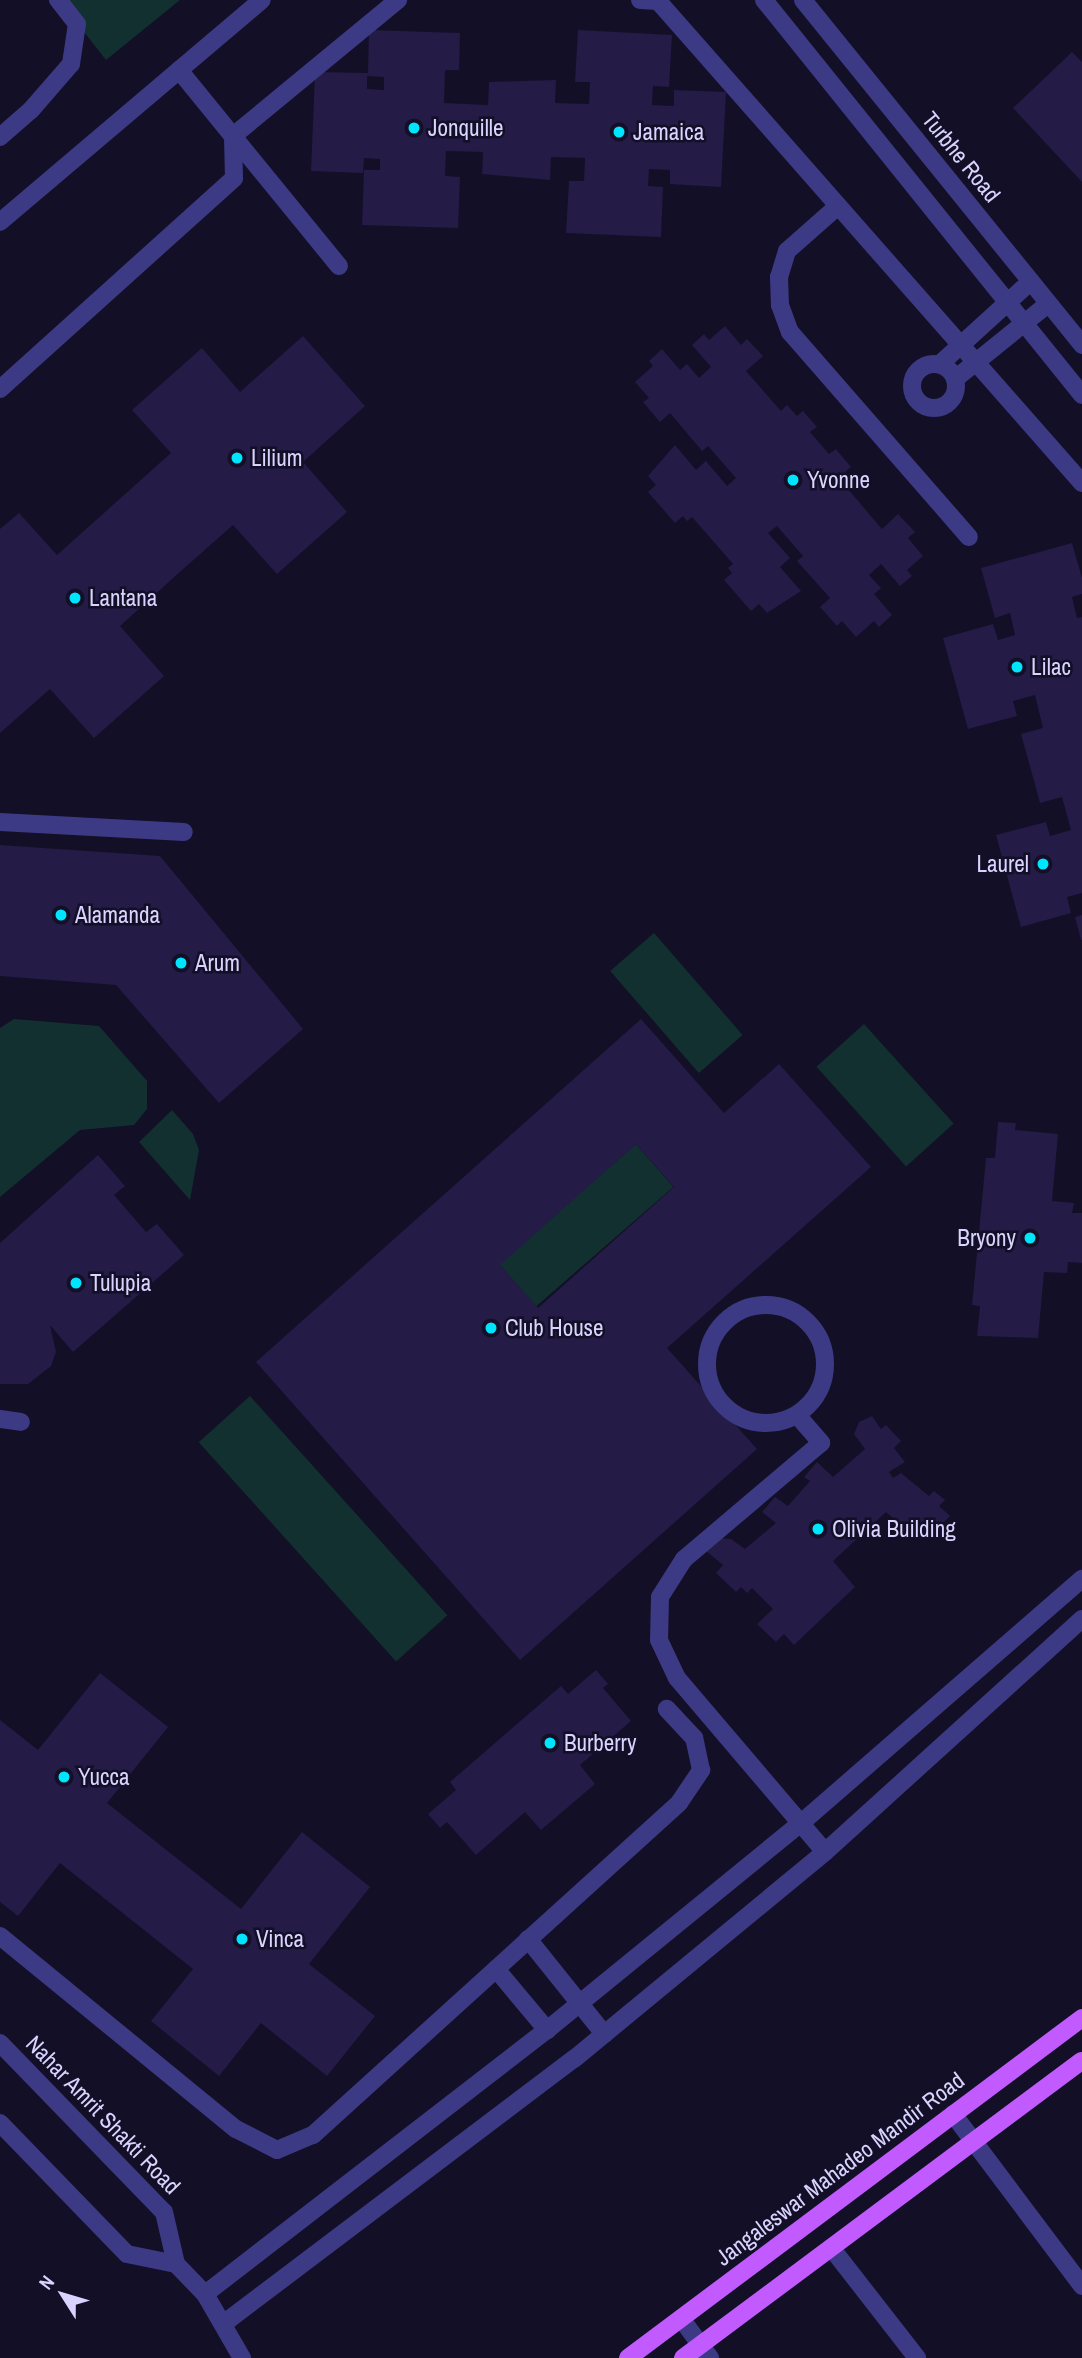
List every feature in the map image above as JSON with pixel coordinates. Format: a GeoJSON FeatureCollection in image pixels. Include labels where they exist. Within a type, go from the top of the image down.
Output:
{"type":"FeatureCollection","features":[{"type":"Feature","properties":{"kind":"main road","name":"Jangaleswar Mahadeo Mandir Road"},"geometry":{"type":"LineString","coordinates":[[628,2358],[683,2320],[1082,2018]]}},
{"type":"Feature","properties":{"kind":"main road"},"geometry":{"type":"LineString","coordinates":[[683,2358],[705,2352],[833,2250],[1082,2061]]}},
{"type":"Feature","properties":{"kind":"street"},"geometry":{"type":"LineString","coordinates":[[0,137],[31,110],[71,64],[77,24],[58,0]]}},
{"type":"Feature","properties":{"kind":"street"},"geometry":{"type":"LineString","coordinates":[[0,222],[262,0]]}},
{"type":"Feature","properties":{"kind":"street"},"geometry":{"type":"LineString","coordinates":[[233,136],[398,0]]}},
{"type":"Feature","properties":{"kind":"street"},"geometry":{"type":"LineString","coordinates":[[640,0],[658,1],[1082,483]]}},
{"type":"Feature","properties":{"kind":"street"},"geometry":{"type":"LineString","coordinates":[[764,0],[1082,395]]}},
{"type":"Feature","properties":{"kind":"street","name":"Turbhe Road"},"geometry":{"type":"LineString","coordinates":[[803,0],[1082,345]]}},
{"type":"Feature","properties":{"kind":"street"},"geometry":{"type":"LineString","coordinates":[[180,70],[339,266]]}},
{"type":"Feature","properties":{"kind":"street"},"geometry":{"type":"LineString","coordinates":[[0,389],[234,178],[233,136]]}},
{"type":"Feature","properties":{"kind":"street"},"geometry":{"type":"LineString","coordinates":[[838,206],[787,251],[779,276],[780,305],[790,332],[969,537]]}},
{"type":"Feature","properties":{"kind":"street"},"geometry":{"type":"LineString","coordinates":[[1030,282],[940,364],[925,365],[914,376],[912,391],[919,402],[932,407],[946,404],[954,393],[955,379],[1048,304]]}},
{"type":"Feature","properties":{"kind":"street"},"geometry":{"type":"LineString","coordinates":[[940,364],[955,379]]}},
{"type":"Feature","properties":{"kind":"street"},"geometry":{"type":"LineString","coordinates":[[0,822],[184,832]]}},
{"type":"Feature","properties":{"kind":"street"},"geometry":{"type":"LineString","coordinates":[[776,1305],[799,1313],[823,1344],[823,1384],[797,1415],[760,1424],[741,1419],[713,1392],[707,1374],[713,1336],[741,1309],[776,1305]]}},
{"type":"Feature","properties":{"kind":"street"},"geometry":{"type":"LineString","coordinates":[[797,1415],[821,1443],[684,1559],[660,1597],[659,1640],[677,1678],[825,1852]]}},
{"type":"Feature","properties":{"kind":"street"},"geometry":{"type":"LineString","coordinates":[[0,1419],[21,1422]]}},
{"type":"Feature","properties":{"kind":"street"},"geometry":{"type":"LineString","coordinates":[[205,2294],[547,2031],[800,1824],[1082,1579]]}},
{"type":"Feature","properties":{"kind":"street"},"geometry":{"type":"LineString","coordinates":[[223,2324],[604,2035],[825,1852],[1082,1619]]}},
{"type":"Feature","properties":{"kind":"street"},"geometry":{"type":"LineString","coordinates":[[0,1936],[236,2129],[276,2150],[313,2135],[678,1803],[701,1770],[695,1738],[667,1709]]}},
{"type":"Feature","properties":{"kind":"street"},"geometry":{"type":"LineString","coordinates":[[528,1940],[604,2035]]}},
{"type":"Feature","properties":{"kind":"street"},"geometry":{"type":"LineString","coordinates":[[496,1969],[547,2031]]}},
{"type":"Feature","properties":{"kind":"street","name":"Nahar Amrit Shakti Road"},"geometry":{"type":"LineString","coordinates":[[0,2043],[164,2212],[176,2264]]}},
{"type":"Feature","properties":{"kind":"street"},"geometry":{"type":"LineString","coordinates":[[953,2114],[1082,2286]]}},
{"type":"Feature","properties":{"kind":"street"},"geometry":{"type":"LineString","coordinates":[[0,2123],[127,2254],[176,2264],[205,2294],[242,2358]]}},
{"type":"Feature","properties":{"kind":"street"},"geometry":{"type":"LineString","coordinates":[[833,2250],[917,2358]]}},
{"type":"Feature","properties":{"kind":"street"},"geometry":{"type":"LineString","coordinates":[[683,2320],[705,2352]]}},
{"type":"Feature","properties":{"kind":"green space"},"geometry":{"type":"Polygon","coordinates":[[[59,0],[180,0],[106,60],[59,0]]]}},
{"type":"Feature","properties":{"kind":"green space"},"geometry":{"type":"Polygon","coordinates":[[[654,933],[743,1035],[699,1073],[610,971],[654,933]]]}},
{"type":"Feature","properties":{"kind":"green space"},"geometry":{"type":"Polygon","coordinates":[[[14,1019],[99,1026],[147,1081],[147,1109],[134,1125],[80,1130],[0,1197],[0,1028],[14,1019]]]}},
{"type":"Feature","properties":{"kind":"green space"},"geometry":{"type":"Polygon","coordinates":[[[864,1024],[954,1124],[906,1166],[816,1067],[864,1024]]]}},
{"type":"Feature","properties":{"kind":"green space"},"geometry":{"type":"Polygon","coordinates":[[[172,1110],[193,1134],[199,1150],[190,1200],[139,1142],[172,1110]]]}},
{"type":"Feature","properties":{"kind":"green space"},"geometry":{"type":"Polygon","coordinates":[[[636,1144],[673,1187],[536,1306],[499,1263],[636,1144]]]}},
{"type":"Feature","properties":{"kind":"green space"},"geometry":{"type":"Polygon","coordinates":[[[250,1396],[447,1615],[396,1661],[199,1442],[250,1396]]]}},
{"type":"Feature","properties":{"kind":"building"},"geometry":{"type":"Polygon","coordinates":[[[369,30],[460,33],[459,70],[445,70],[444,103],[488,105],[489,82],[556,80],[555,103],[589,104],[590,82],[575,82],[578,30],[672,35],[669,87],[653,86],[652,105],[674,106],[674,90],[726,92],[721,187],[670,184],[670,170],[649,169],[648,186],[663,187],[661,237],[566,233],[569,181],[584,181],[585,158],[551,157],[550,180],[482,174],[483,152],[446,151],[445,176],[460,177],[458,228],[362,225],[364,170],[380,170],[380,159],[364,158],[363,173],[311,171],[315,72],[368,73],[369,30]],[[367,76],[367,89],[384,90],[384,77],[367,76]]]}},
{"type":"Feature","properties":{"kind":"building"},"geometry":{"type":"Polygon","coordinates":[[[1072,52],[1082,62],[1082,182],[1013,108],[1072,52]]]}},
{"type":"Feature","properties":{"kind":"building","name":"Yvonne"},"geometry":{"type":"Polygon","coordinates":[[[725,326],[741,345],[747,339],[763,356],[746,371],[781,411],[787,405],[797,416],[803,411],[817,427],[810,432],[829,454],[836,449],[851,467],[845,472],[854,483],[847,488],[882,529],[898,514],[915,532],[908,538],[923,556],[907,570],[912,576],[900,586],[881,564],[869,575],[881,588],[874,594],[892,615],[879,627],[874,621],[856,637],[842,621],[837,626],[820,607],[830,598],[797,561],[803,556],[777,526],[768,533],[790,558],[780,567],[801,591],[767,613],[759,604],[751,611],[724,580],[732,573],[728,568],[733,564],[692,517],[687,521],[683,516],[675,523],[648,492],[656,485],[648,476],[675,445],[696,470],[706,461],[727,486],[736,478],[708,446],[702,451],[670,413],[660,422],[643,402],[649,398],[635,382],[653,366],[649,361],[662,349],[680,370],[687,364],[699,378],[711,367],[692,345],[704,334],[709,340],[725,326]]]}},
{"type":"Feature","properties":{"kind":"building"},"geometry":{"type":"Polygon","coordinates":[[[303,336],[365,406],[303,462],[347,512],[277,574],[233,525],[182,570],[120,626],[164,676],[94,738],[50,689],[0,733],[0,529],[19,513],[57,555],[171,453],[132,410],[202,348],[240,392],[303,336]]]}},
{"type":"Feature","properties":{"kind":"building","name":"Lilac"},"geometry":{"type":"Polygon","coordinates":[[[1072,543],[1082,578],[1082,594],[1072,597],[1077,618],[1082,617],[1082,893],[1067,897],[1071,913],[1021,927],[996,835],[1046,822],[1050,836],[1071,830],[1062,797],[1040,803],[1021,734],[1043,728],[1035,695],[1013,701],[1017,716],[968,729],[943,638],[993,624],[998,640],[1015,635],[1010,613],[995,618],[981,568],[1072,543]]]}},
{"type":"Feature","properties":{"kind":"building","name":"Arum"},"geometry":{"type":"Polygon","coordinates":[[[0,845],[160,856],[303,1029],[219,1103],[116,985],[0,976],[0,845]]]}},
{"type":"Feature","properties":{"kind":"building","name":"Laurel"},"geometry":{"type":"Polygon","coordinates":[[[1082,915],[1082,940],[1081,940],[1075,917],[1082,915]]]}},
{"type":"Feature","properties":{"kind":"building","name":"Club House"},"geometry":{"type":"Polygon","coordinates":[[[641,1019],[724,1113],[779,1064],[871,1167],[667,1348],[757,1449],[520,1660],[256,1362],[641,1019]],[[636,1144],[500,1265],[538,1308],[674,1187],[636,1144]]]}},
{"type":"Feature","properties":{"kind":"building","name":"Bryony"},"geometry":{"type":"Polygon","coordinates":[[[998,1122],[1016,1123],[1015,1130],[1058,1134],[1052,1201],[1074,1203],[1072,1213],[1082,1213],[1082,1263],[1068,1262],[1067,1273],[1044,1272],[1038,1338],[977,1336],[980,1306],[972,1305],[986,1158],[995,1158],[998,1122]]]}},
{"type":"Feature","properties":{"kind":"building","name":"Tulupia"},"geometry":{"type":"Polygon","coordinates":[[[98,1155],[125,1186],[114,1195],[146,1232],[157,1224],[184,1255],[73,1352],[50,1325],[56,1352],[51,1366],[28,1384],[0,1384],[0,1243],[98,1155]]]}},
{"type":"Feature","properties":{"kind":"building","name":"Olivia Building"},"geometry":{"type":"Polygon","coordinates":[[[872,1416],[881,1429],[886,1425],[901,1441],[894,1448],[905,1462],[889,1472],[893,1478],[901,1473],[929,1496],[934,1491],[945,1500],[939,1506],[950,1516],[933,1533],[926,1525],[914,1537],[886,1512],[833,1561],[855,1587],[794,1645],[784,1634],[776,1642],[757,1624],[773,1609],[752,1588],[747,1593],[741,1587],[736,1592],[716,1573],[723,1565],[706,1551],[716,1538],[731,1539],[745,1549],[776,1523],[762,1512],[775,1497],[788,1506],[810,1481],[804,1477],[817,1462],[833,1477],[865,1449],[854,1434],[859,1422],[872,1416]]]}},
{"type":"Feature","properties":{"kind":"building","name":"Burberry"},"geometry":{"type":"Polygon","coordinates":[[[596,1670],[608,1684],[603,1688],[631,1721],[580,1765],[595,1784],[541,1830],[525,1812],[476,1855],[447,1822],[440,1828],[428,1814],[456,1790],[450,1782],[561,1686],[568,1694],[596,1670]]]}},
{"type":"Feature","properties":{"kind":"building"},"geometry":{"type":"Polygon","coordinates":[[[100,1673],[168,1727],[107,1803],[241,1909],[302,1832],[370,1887],[309,1964],[375,2016],[327,2076],[261,2023],[219,2076],[151,2021],[193,1969],[60,1863],[18,1916],[0,1902],[0,1720],[38,1750],[100,1673]]]}},
{"type":"Feature","properties":{"kind":"place","name":"Jonquille"},"geometry":{"type":"Point","coordinates":[414,128]}},
{"type":"Feature","properties":{"kind":"place","name":"Jamaica"},"geometry":{"type":"Point","coordinates":[619,132]}},
{"type":"Feature","properties":{"kind":"place","name":"Lilium"},"geometry":{"type":"Point","coordinates":[237,458]}},
{"type":"Feature","properties":{"kind":"place","name":"Yvonne"},"geometry":{"type":"Point","coordinates":[793,480]}},
{"type":"Feature","properties":{"kind":"place","name":"Lantana"},"geometry":{"type":"Point","coordinates":[75,598]}},
{"type":"Feature","properties":{"kind":"place","name":"Lilac"},"geometry":{"type":"Point","coordinates":[1017,667]}},
{"type":"Feature","properties":{"kind":"place","name":"Laurel"},"geometry":{"type":"Point","coordinates":[1043,864]}},
{"type":"Feature","properties":{"kind":"place","name":"Alamanda"},"geometry":{"type":"Point","coordinates":[61,915]}},
{"type":"Feature","properties":{"kind":"place","name":"Arum"},"geometry":{"type":"Point","coordinates":[181,963]}},
{"type":"Feature","properties":{"kind":"place","name":"Bryony"},"geometry":{"type":"Point","coordinates":[1030,1238]}},
{"type":"Feature","properties":{"kind":"place","name":"Tulupia"},"geometry":{"type":"Point","coordinates":[76,1283]}},
{"type":"Feature","properties":{"kind":"place","name":"Club House"},"geometry":{"type":"Point","coordinates":[491,1328]}},
{"type":"Feature","properties":{"kind":"place","name":"Olivia Building"},"geometry":{"type":"Point","coordinates":[818,1529]}},
{"type":"Feature","properties":{"kind":"place","name":"Burberry"},"geometry":{"type":"Point","coordinates":[550,1743]}},
{"type":"Feature","properties":{"kind":"place","name":"Yucca"},"geometry":{"type":"Point","coordinates":[64,1777]}},
{"type":"Feature","properties":{"kind":"place","name":"Vinca"},"geometry":{"type":"Point","coordinates":[242,1939]}}]}
